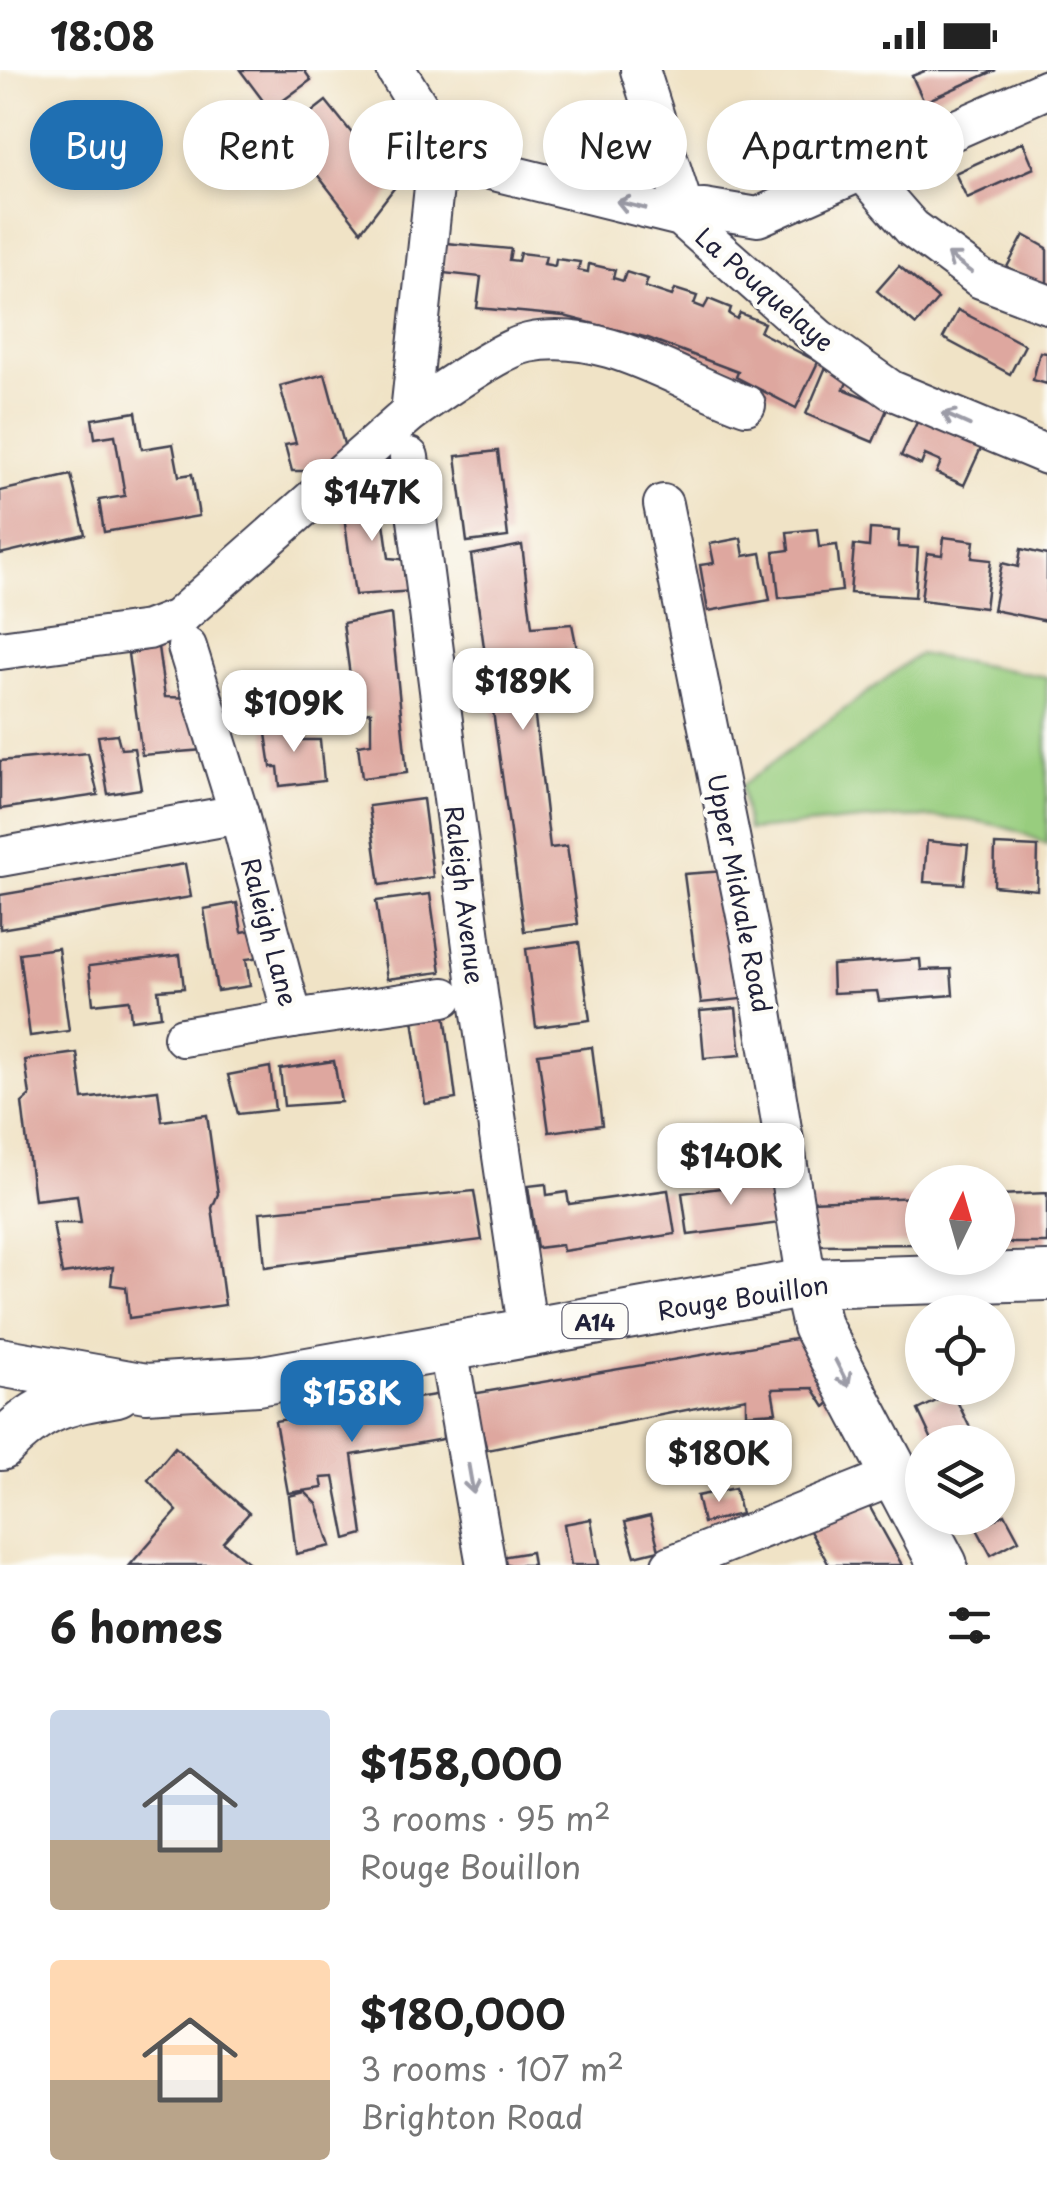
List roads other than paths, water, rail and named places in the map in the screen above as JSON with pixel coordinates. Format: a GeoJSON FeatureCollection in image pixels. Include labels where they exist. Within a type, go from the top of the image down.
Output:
{"type":"FeatureCollection","features":[{"type":"Feature","properties":{"kind":"main road","name":"Rouge Bouillon"},"geometry":{"type":"LineString","coordinates":[[0,1446],[29,1417],[62,1401],[146,1388],[257,1382],[807,1283],[1047,1276]]}},
{"type":"Feature","properties":{"kind":"main road"},"geometry":{"type":"LineString","coordinates":[[807,1283],[818,1326],[943,1565]]}},
{"type":"Feature","properties":{"kind":"main road","name":"Rouge Bouillon"},"geometry":{"type":"LineString","coordinates":[[0,1362],[146,1388]]}},
{"type":"Feature","properties":{"kind":"main road","name":"Rouge Bouillon"},"geometry":{"type":"LineString","coordinates":[[0,1392],[6,1421],[0,1446]]}},
{"type":"Feature","properties":{"kind":"street","name":"La Pouquelaye"},"geometry":{"type":"LineString","coordinates":[[396,70],[415,100]]}},
{"type":"Feature","properties":{"kind":"street"},"geometry":{"type":"LineString","coordinates":[[640,70],[682,202],[681,217],[704,208],[758,217],[823,190]]}},
{"type":"Feature","properties":{"kind":"street"},"geometry":{"type":"LineString","coordinates":[[964,127],[1047,89]]}},
{"type":"Feature","properties":{"kind":"street","name":"La Pouquelaye"},"geometry":{"type":"LineString","coordinates":[[523,178],[681,217],[818,338],[891,390],[1047,455]]}},
{"type":"Feature","properties":{"kind":"street"},"geometry":{"type":"LineString","coordinates":[[410,414],[435,190]]}},
{"type":"Feature","properties":{"kind":"street"},"geometry":{"type":"LineString","coordinates":[[879,190],[912,228],[981,279],[1047,304]]}},
{"type":"Feature","properties":{"kind":"street"},"geometry":{"type":"LineString","coordinates":[[0,650],[148,630],[177,619],[410,414],[509,339],[578,342],[630,354],[746,406]]}},
{"type":"Feature","properties":{"kind":"street","name":"Raleigh Avenue"},"geometry":{"type":"LineString","coordinates":[[409,457],[478,992],[528,1333]]}},
{"type":"Feature","properties":{"kind":"street","name":"Upper Midvale Road"},"geometry":{"type":"LineString","coordinates":[[663,504],[753,950],[807,1283]]}},
{"type":"Feature","properties":{"kind":"street","name":"Raleigh Lane"},"geometry":{"type":"LineString","coordinates":[[187,647],[239,814],[293,1019],[444,997]]}},
{"type":"Feature","properties":{"kind":"street"},"geometry":{"type":"LineString","coordinates":[[0,857],[239,814]]}},
{"type":"Feature","properties":{"kind":"street"},"geometry":{"type":"LineString","coordinates":[[183,1036],[293,1019]]}},
{"type":"Feature","properties":{"kind":"street"},"geometry":{"type":"LineString","coordinates":[[448,1348],[486,1565]]}},
{"type":"Feature","properties":{"kind":"street"},"geometry":{"type":"LineString","coordinates":[[671,1565],[894,1476]]}}]}
